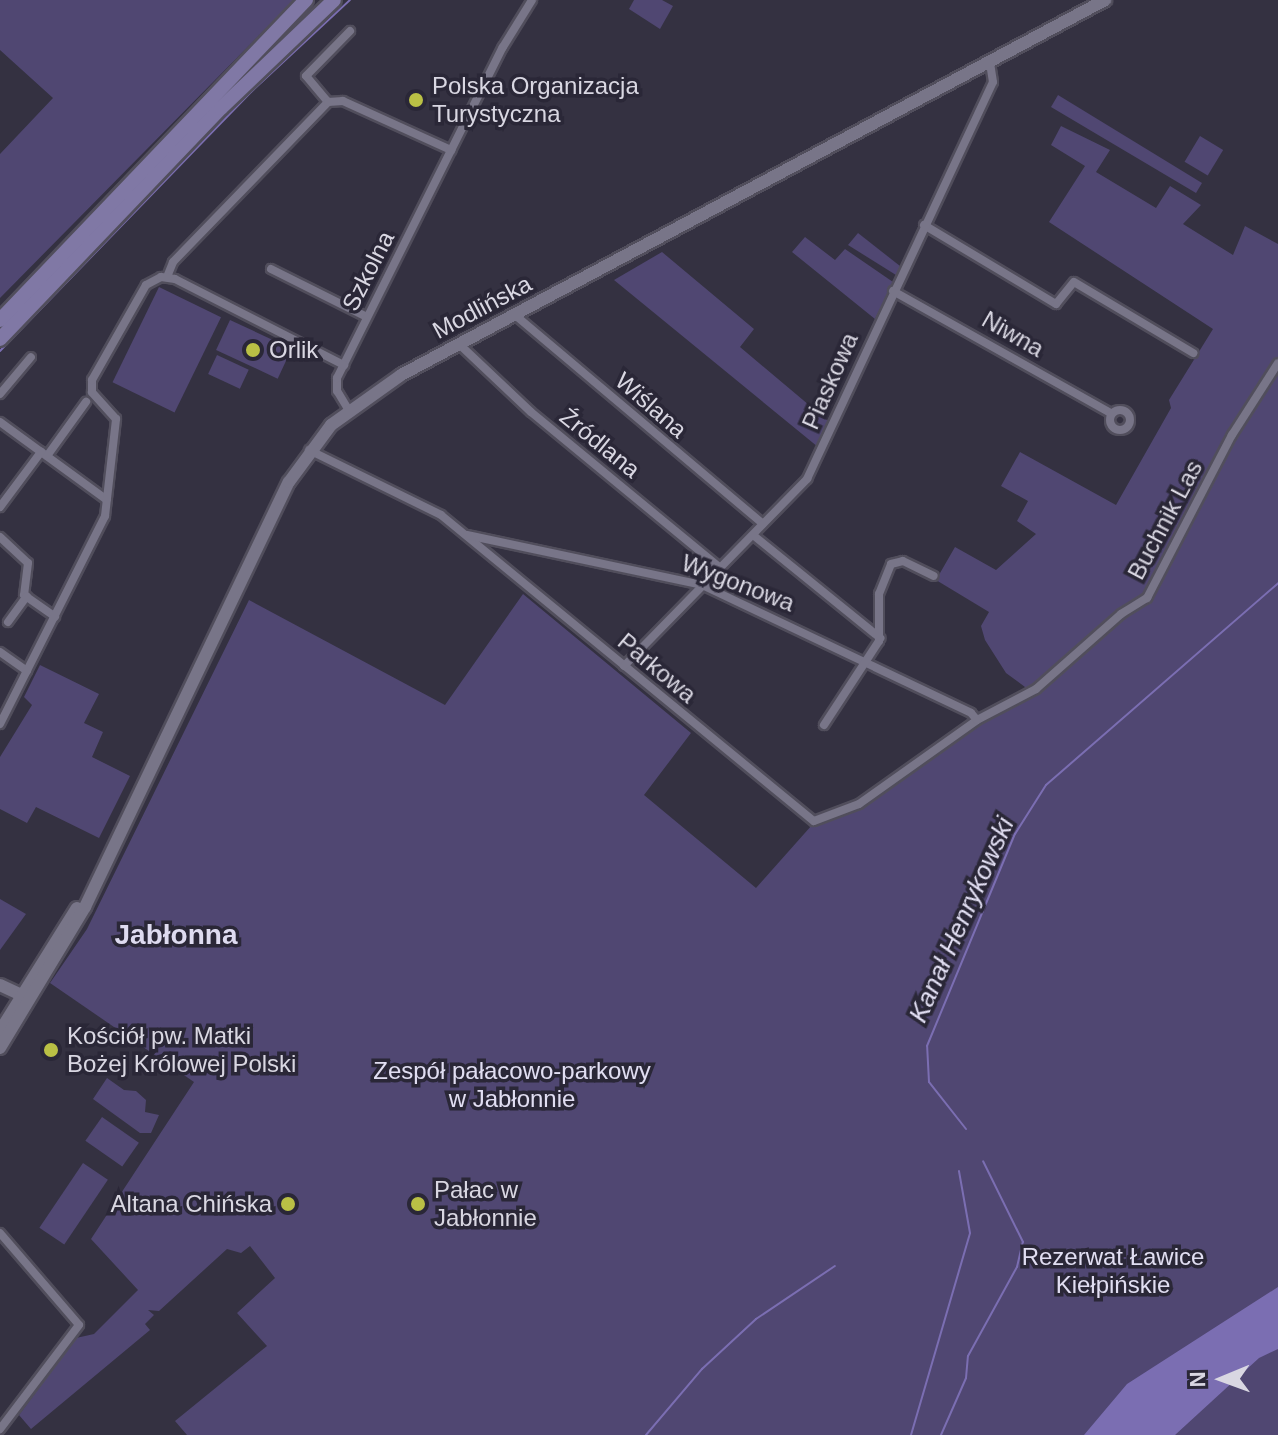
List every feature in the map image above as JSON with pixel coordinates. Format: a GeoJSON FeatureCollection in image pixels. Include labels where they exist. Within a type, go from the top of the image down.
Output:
{"type":"FeatureCollection","features":[{"type":"Feature","properties":{"kind":"main road"},"geometry":{"type":"LineString","coordinates":[[0,320],[306,0]]}},
{"type":"Feature","properties":{"kind":"main road"},"geometry":{"type":"LineString","coordinates":[[0,339],[221,108],[334,0]]}},
{"type":"Feature","properties":{"kind":"main road","name":"Modlińska"},"geometry":{"type":"LineString","coordinates":[[0,1031],[64,946],[308,450],[348,409],[459,344],[1105,0]]}},
{"type":"Feature","properties":{"kind":"main road","name":"Modlińska"},"geometry":{"type":"LineString","coordinates":[[0,1048],[18,1011],[21,995],[101,872]]}},
{"type":"Feature","properties":{"kind":"main road"},"geometry":{"type":"LineString","coordinates":[[0,985],[21,995]]}},
{"type":"Feature","properties":{"kind":"main road"},"geometry":{"type":"LineString","coordinates":[[0,1005],[18,1011]]}},
{"type":"Feature","properties":{"kind":"street","name":"Szkolna"},"geometry":{"type":"LineString","coordinates":[[348,409],[335,385],[451,150],[532,0]]}},
{"type":"Feature","properties":{"kind":"street"},"geometry":{"type":"LineString","coordinates":[[328,102],[306,76],[350,31]]}},
{"type":"Feature","properties":{"kind":"street","name":"Piaskowa"},"geometry":{"type":"LineString","coordinates":[[624,666],[753,535],[813,468],[993,82],[990,62]]}},
{"type":"Feature","properties":{"kind":"street"},"geometry":{"type":"LineString","coordinates":[[0,724],[104,519],[116,422],[112,408],[92,392],[92,380],[141,290],[167,277],[173,262],[328,102],[347,102],[451,150]]}},
{"type":"Feature","properties":{"kind":"street"},"geometry":{"type":"LineString","coordinates":[[924,225],[1056,304],[1074,282],[1193,353]]}},
{"type":"Feature","properties":{"kind":"street"},"geometry":{"type":"LineString","coordinates":[[271,269],[367,317]]}},
{"type":"Feature","properties":{"kind":"street"},"geometry":{"type":"LineString","coordinates":[[167,277],[344,365]]}},
{"type":"Feature","properties":{"kind":"street","name":"Niwna"},"geometry":{"type":"LineString","coordinates":[[893,291],[1112,414]]}},
{"type":"Feature","properties":{"kind":"street","name":"Wiślana"},"geometry":{"type":"LineString","coordinates":[[515,315],[763,524]]}},
{"type":"Feature","properties":{"kind":"street","name":"Źródlana"},"geometry":{"type":"LineString","coordinates":[[459,344],[531,412],[719,567]]}},
{"type":"Feature","properties":{"kind":"street"},"geometry":{"type":"LineString","coordinates":[[0,394],[31,357]]}},
{"type":"Feature","properties":{"kind":"street","name":"Buchnik Las"},"geometry":{"type":"LineString","coordinates":[[977,720],[1036,689],[1121,614],[1147,598],[1232,435],[1278,363]]}},
{"type":"Feature","properties":{"kind":"street"},"geometry":{"type":"LineString","coordinates":[[0,507],[86,402]]}},
{"type":"Feature","properties":{"kind":"street"},"geometry":{"type":"LineString","coordinates":[[0,422],[107,500]]}},
{"type":"Feature","properties":{"kind":"street","name":"Parkowa"},"geometry":{"type":"LineString","coordinates":[[308,450],[430,508],[814,821],[859,804],[977,720]]}},
{"type":"Feature","properties":{"kind":"street","name":"Wygonowa"},"geometry":{"type":"LineString","coordinates":[[466,535],[702,585],[971,713],[977,720]]}},
{"type":"Feature","properties":{"kind":"street"},"geometry":{"type":"LineString","coordinates":[[753,535],[880,638]]}},
{"type":"Feature","properties":{"kind":"street"},"geometry":{"type":"LineString","coordinates":[[0,537],[28,563],[23,589],[27,596],[55,617]]}},
{"type":"Feature","properties":{"kind":"street"},"geometry":{"type":"LineString","coordinates":[[824,725],[867,663],[880,638],[879,594],[891,564],[903,561],[934,576]]}},
{"type":"Feature","properties":{"kind":"street"},"geometry":{"type":"LineString","coordinates":[[8,622],[27,596]]}},
{"type":"Feature","properties":{"kind":"street"},"geometry":{"type":"LineString","coordinates":[[0,652],[27,671]]}},
{"type":"Feature","properties":{"kind":"street"},"geometry":{"type":"LineString","coordinates":[[0,1233],[79,1325],[0,1429]]}},
{"type":"Feature","properties":{"kind":"street"},"geometry":{"type":"LineString","coordinates":[[0,1410],[9,1416]]}},
{"type":"Feature","properties":{"kind":"green space"},"geometry":{"type":"Polygon","coordinates":[[[0,0],[294,0],[0,298],[0,154],[53,98],[0,50],[0,0]]]}},
{"type":"Feature","properties":{"kind":"green space"},"geometry":{"type":"Polygon","coordinates":[[[634,0],[662,0],[673,6],[660,29],[629,9],[634,0]]]}},
{"type":"Feature","properties":{"kind":"green space"},"geometry":{"type":"Polygon","coordinates":[[[1058,95],[1202,183],[1196,193],[1051,107],[1058,95]]]}},
{"type":"Feature","properties":{"kind":"green space"},"geometry":{"type":"Polygon","coordinates":[[[1061,126],[1110,150],[1096,172],[1156,208],[1170,186],[1201,205],[1183,224],[1233,255],[1245,226],[1278,244],[1278,1435],[187,1435],[175,1421],[267,1346],[237,1313],[275,1278],[250,1246],[241,1253],[227,1249],[159,1311],[148,1310],[154,1315],[145,1324],[150,1330],[31,1429],[19,1415],[76,1338],[94,1334],[138,1290],[91,1239],[194,1082],[50,983],[87,929],[249,600],[445,705],[523,594],[691,733],[644,795],[756,888],[812,825],[859,806],[982,720],[1018,701],[1025,687],[1006,673],[985,640],[981,626],[989,612],[936,580],[955,547],[996,570],[1036,534],[1017,521],[1028,501],[1001,486],[1020,452],[1116,505],[1171,408],[1169,400],[1213,329],[1049,222],[1085,166],[1051,145],[1061,126]]]}},
{"type":"Feature","properties":{"kind":"green space"},"geometry":{"type":"Polygon","coordinates":[[[1200,136],[1223,150],[1208,176],[1185,162],[1200,136]]]}},
{"type":"Feature","properties":{"kind":"green space"},"geometry":{"type":"Polygon","coordinates":[[[858,233],[900,266],[896,275],[848,245],[858,233]]]}},
{"type":"Feature","properties":{"kind":"green space"},"geometry":{"type":"Polygon","coordinates":[[[805,237],[835,260],[845,249],[893,282],[875,319],[792,252],[805,237]]]}},
{"type":"Feature","properties":{"kind":"green space"},"geometry":{"type":"Polygon","coordinates":[[[662,252],[754,329],[740,347],[828,421],[818,447],[614,280],[662,252]]]}},
{"type":"Feature","properties":{"kind":"green space"},"geometry":{"type":"Polygon","coordinates":[[[159,287],[221,317],[175,413],[113,382],[159,287]]]}},
{"type":"Feature","properties":{"kind":"green space","name":"Orlik"},"geometry":{"type":"Polygon","coordinates":[[[230,320],[292,349],[278,379],[216,350],[230,320]]]}},
{"type":"Feature","properties":{"kind":"green space"},"geometry":{"type":"Polygon","coordinates":[[[217,355],[249,370],[240,389],[208,374],[217,355]]]}},
{"type":"Feature","properties":{"kind":"green space"},"geometry":{"type":"Polygon","coordinates":[[[40,665],[99,694],[84,723],[103,732],[92,757],[130,776],[99,838],[36,807],[27,823],[0,809],[0,757],[32,705],[24,697],[40,665]]]}},
{"type":"Feature","properties":{"kind":"green space"},"geometry":{"type":"Polygon","coordinates":[[[0,899],[26,914],[0,950],[0,899]]]}},
{"type":"Feature","properties":{"kind":"green space"},"geometry":{"type":"Polygon","coordinates":[[[107,1078],[124,1090],[136,1091],[146,1100],[145,1112],[159,1115],[151,1133],[140,1133],[93,1099],[107,1078]]]}},
{"type":"Feature","properties":{"kind":"green space"},"geometry":{"type":"Polygon","coordinates":[[[102,1117],[139,1143],[122,1167],[85,1141],[102,1117]]]}},
{"type":"Feature","properties":{"kind":"green space"},"geometry":{"type":"Polygon","coordinates":[[[83,1163],[108,1180],[64,1244],[39,1228],[83,1163]]]}},
{"type":"Feature","properties":{"kind":"shaded area"},"geometry":{"type":"Polygon","coordinates":[[[1278,1287],[1278,1349],[1259,1358],[1175,1435],[1084,1435],[1127,1384],[1278,1287]]]}},
{"type":"Feature","properties":{"kind":"waterway"},"geometry":{"type":"LineString","coordinates":[[0,351],[251,92],[350,0]]}},
{"type":"Feature","properties":{"kind":"waterway","name":"Kanał Henrykowski"},"geometry":{"type":"LineString","coordinates":[[966,1129],[929,1082],[927,1046],[1015,834],[1046,785],[1278,583]]}},
{"type":"Feature","properties":{"kind":"waterway","name":"Kanał Henrykowski"},"geometry":{"type":"LineString","coordinates":[[941,1435],[966,1378],[968,1356],[1017,1267],[1023,1242],[983,1161]]}},
{"type":"Feature","properties":{"kind":"waterway"},"geometry":{"type":"LineString","coordinates":[[911,1435],[970,1233],[959,1171]]}},
{"type":"Feature","properties":{"kind":"waterway"},"geometry":{"type":"LineString","coordinates":[[646,1435],[702,1369],[756,1319],[835,1266]]}},
{"type":"Feature","properties":{"kind":"place","name":"Polska Organizacja Turystyczna"},"geometry":{"type":"Point","coordinates":[416,100]}},
{"type":"Feature","properties":{"kind":"place","name":"Orlik"},"geometry":{"type":"Point","coordinates":[253,350]}},
{"type":"Feature","properties":{"kind":"place","name":"Kościół pw. Matki Bożej Królowej Polski"},"geometry":{"type":"Point","coordinates":[51,1050]}},
{"type":"Feature","properties":{"kind":"place","name":"Altana Chińska"},"geometry":{"type":"Point","coordinates":[288,1204]}},
{"type":"Feature","properties":{"kind":"place","name":"Pałac w Jabłonnie"},"geometry":{"type":"Point","coordinates":[418,1204]}},
{"type":"Feature","properties":{"kind":"district","name":"Jabłonna"},"geometry":{"type":"Point","coordinates":[176,935]}},
{"type":"Feature","properties":{"kind":"park label","name":"Zespół pałacowo-parkowy w Jabłonnie"},"geometry":{"type":"Point","coordinates":[512,1085]}},
{"type":"Feature","properties":{"kind":"park label","name":"Rezerwat Ławice Kiełpińskie"},"geometry":{"type":"Point","coordinates":[1113,1271]}}]}
